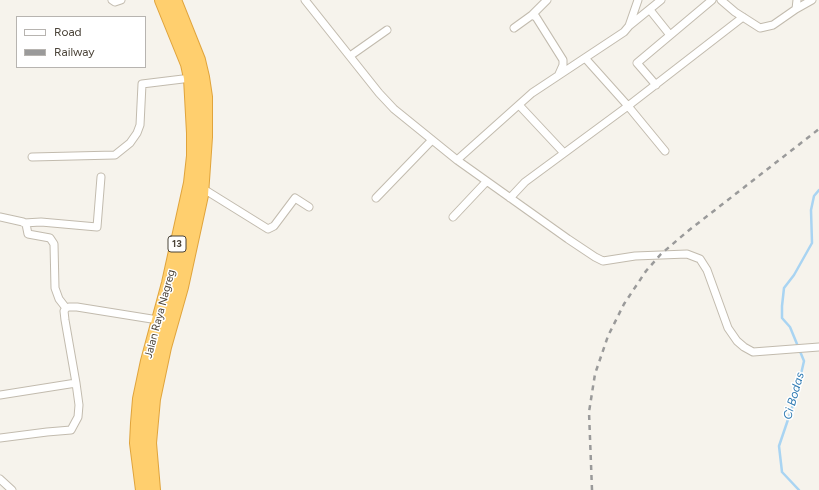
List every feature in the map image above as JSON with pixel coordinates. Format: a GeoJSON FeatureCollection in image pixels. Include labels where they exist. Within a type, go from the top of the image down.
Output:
{"type":"FeatureCollection","features":[{"type":"Feature","properties":{"kind":"highway","name":"Jalan Raya Nagreg"},"geometry":{"type":"LineString","coordinates":[[143,490],[137,443],[140,398],[158,320],[169,283],[191,183],[194,156],[191,78],[188,64],[162,0]]}},
{"type":"Feature","properties":{"kind":"highway","name":"Jalan Raya Nagreg"},"geometry":{"type":"LineString","coordinates":[[153,490],[149,443],[153,399],[164,347],[181,287],[201,188],[205,137],[204,90],[198,60],[174,0]]}},
{"type":"Feature","properties":{"kind":"street"},"geometry":{"type":"LineString","coordinates":[[112,0],[115,2],[121,0]]}},
{"type":"Feature","properties":{"kind":"street"},"geometry":{"type":"LineString","coordinates":[[305,0],[372,85],[394,109],[486,182],[594,257],[603,260],[635,256],[687,254],[700,258],[711,279],[728,328],[737,341],[744,347],[753,352],[816,348]]}},
{"type":"Feature","properties":{"kind":"street"},"geometry":{"type":"LineString","coordinates":[[514,28],[532,15],[547,0]]}},
{"type":"Feature","properties":{"kind":"street"},"geometry":{"type":"LineString","coordinates":[[629,26],[638,0]]}},
{"type":"Feature","properties":{"kind":"street"},"geometry":{"type":"LineString","coordinates":[[457,160],[532,93],[624,32],[629,26],[661,0]]}},
{"type":"Feature","properties":{"kind":"street"},"geometry":{"type":"LineString","coordinates":[[656,85],[637,63],[712,0]]}},
{"type":"Feature","properties":{"kind":"street"},"geometry":{"type":"LineString","coordinates":[[721,0],[753,25],[760,28],[773,25],[812,0]]}},
{"type":"Feature","properties":{"kind":"street"},"geometry":{"type":"LineString","coordinates":[[796,9],[797,0]]}},
{"type":"Feature","properties":{"kind":"street"},"geometry":{"type":"LineString","coordinates":[[650,10],[670,35]]}},
{"type":"Feature","properties":{"kind":"street"},"geometry":{"type":"LineString","coordinates":[[532,15],[536,17],[563,60],[563,65],[559,74]]}},
{"type":"Feature","properties":{"kind":"street"},"geometry":{"type":"LineString","coordinates":[[510,198],[525,182],[656,85],[743,17]]}},
{"type":"Feature","properties":{"kind":"street"},"geometry":{"type":"LineString","coordinates":[[350,56],[386,30]]}},
{"type":"Feature","properties":{"kind":"street"},"geometry":{"type":"LineString","coordinates":[[585,58],[628,106],[665,151]]}},
{"type":"Feature","properties":{"kind":"street"},"geometry":{"type":"LineString","coordinates":[[32,157],[115,155],[130,144],[137,134],[140,125],[142,84],[191,78]]}},
{"type":"Feature","properties":{"kind":"street"},"geometry":{"type":"LineString","coordinates":[[519,105],[564,153]]}},
{"type":"Feature","properties":{"kind":"street"},"geometry":{"type":"LineString","coordinates":[[376,198],[432,140]]}},
{"type":"Feature","properties":{"kind":"street"},"geometry":{"type":"LineString","coordinates":[[0,217],[24,223],[41,222],[96,227],[101,177]]}},
{"type":"Feature","properties":{"kind":"street"},"geometry":{"type":"LineString","coordinates":[[453,217],[486,182]]}},
{"type":"Feature","properties":{"kind":"street"},"geometry":{"type":"LineString","coordinates":[[201,188],[268,229],[274,226],[295,198],[309,208]]}},
{"type":"Feature","properties":{"kind":"street"},"geometry":{"type":"LineString","coordinates":[[24,223],[28,234],[44,236],[50,238],[52,241],[55,288],[59,299],[66,308]]}},
{"type":"Feature","properties":{"kind":"street"},"geometry":{"type":"LineString","coordinates":[[66,308],[77,307],[158,320]]}},
{"type":"Feature","properties":{"kind":"street"},"geometry":{"type":"LineString","coordinates":[[0,438],[71,430],[78,417],[80,404],[65,320],[64,311],[66,308]]}},
{"type":"Feature","properties":{"kind":"street"},"geometry":{"type":"LineString","coordinates":[[0,395],[76,383]]}},
{"type":"Feature","properties":{"kind":"street"},"geometry":{"type":"LineString","coordinates":[[0,479],[12,490]]}},
{"type":"Feature","properties":{"kind":"waterway","name":"Ci Bodas"},"geometry":{"type":"LineString","coordinates":[[799,490],[782,472],[779,446],[796,396],[804,361],[790,327],[782,318],[782,306],[784,288],[794,275],[812,243],[811,210],[814,196],[819,190]]}},
{"type":"Feature","properties":{"kind":"railway"},"geometry":{"type":"LineString","coordinates":[[592,490],[589,412],[595,374],[608,336],[624,304],[646,271],[661,254],[688,231],[819,129]]}}]}
